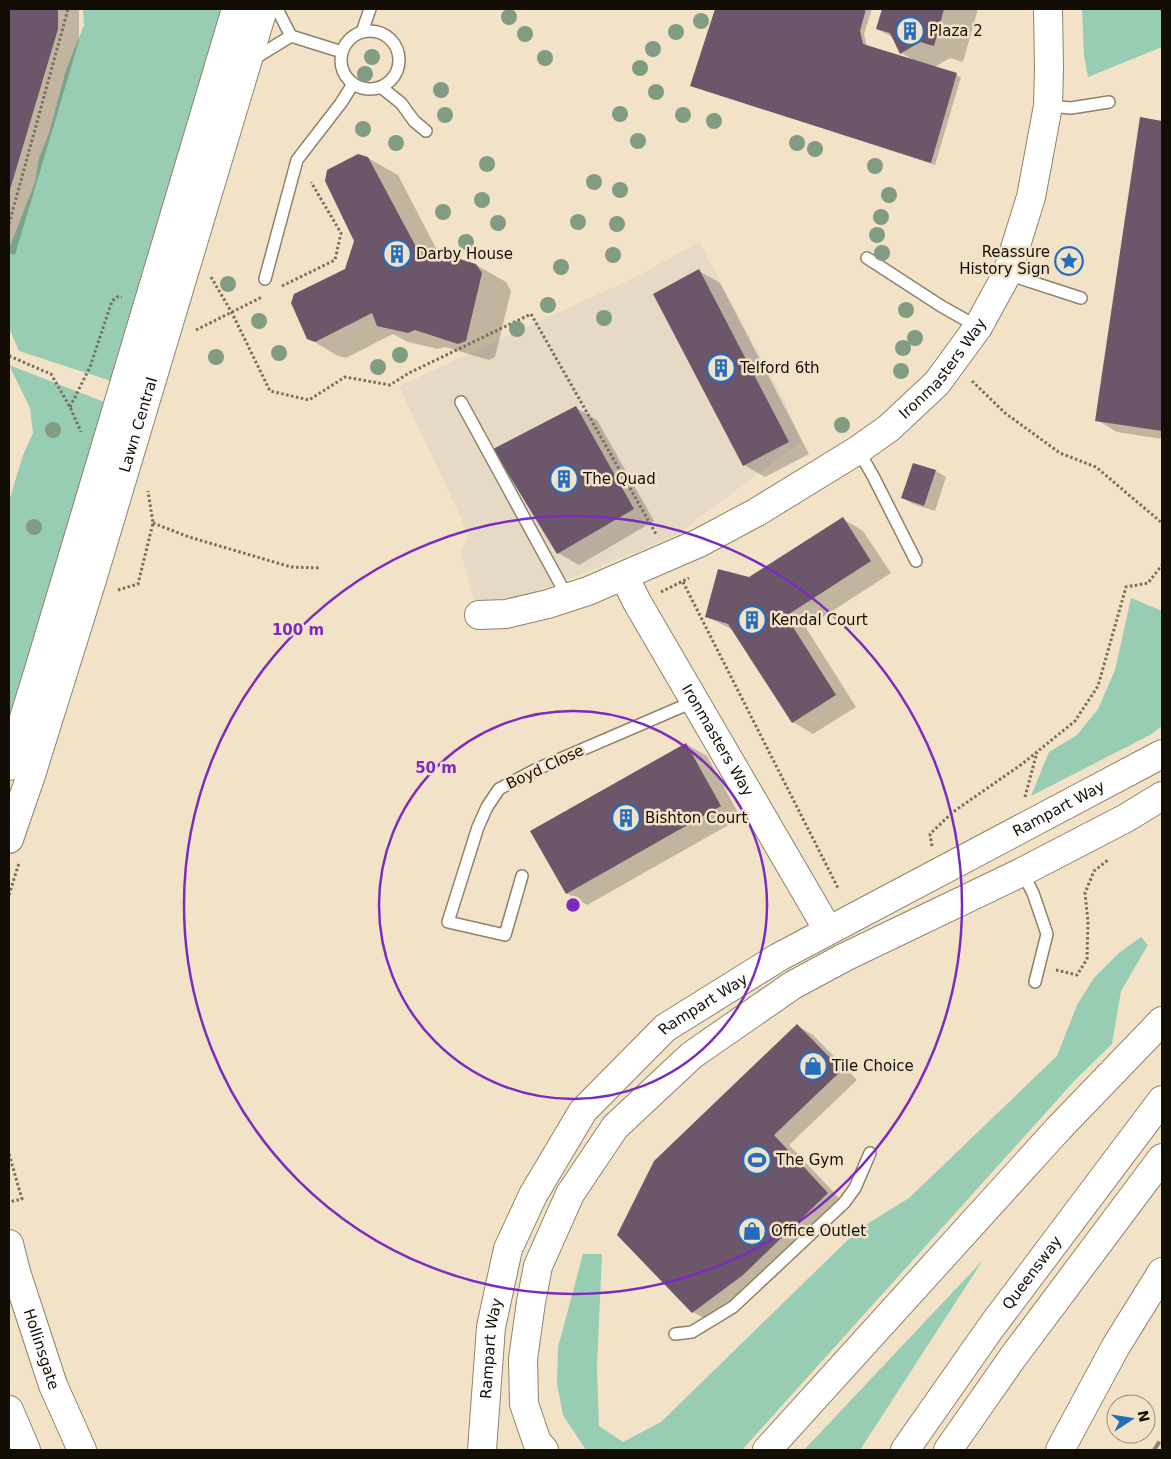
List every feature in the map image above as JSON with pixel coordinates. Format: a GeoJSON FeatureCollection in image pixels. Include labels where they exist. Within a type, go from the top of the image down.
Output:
{"type":"FeatureCollection","features":[{"type":"Feature","properties":{"kind":"main road","name":"Lawn Central"},"geometry":{"type":"LineString","coordinates":[[9,766],[236,9]]}},
{"type":"Feature","properties":{"kind":"main road","name":"Lawn Central"},"geometry":{"type":"LineString","coordinates":[[9,839],[88,592],[263,9]]}},
{"type":"Feature","properties":{"kind":"main road","name":"Ironmasters Way"},"geometry":{"type":"LineString","coordinates":[[479,615],[506,614],[568,598],[624,576],[699,542],[757,512],[858,450],[889,428],[937,383],[978,327],[1007,274],[1031,197],[1048,106],[1048,9]]}},
{"type":"Feature","properties":{"kind":"main road","name":"Ironmasters Way"},"geometry":{"type":"LineString","coordinates":[[624,576],[637,602],[828,930]]}},
{"type":"Feature","properties":{"kind":"main road","name":"Rampart Way"},"geometry":{"type":"LineString","coordinates":[[482,1450],[491,1328],[508,1249],[533,1195],[583,1112],[665,1028],[779,956],[1162,754]]}},
{"type":"Feature","properties":{"kind":"main road"},"geometry":{"type":"LineString","coordinates":[[544,1450],[537,1442],[524,1404],[523,1358],[538,1266],[570,1194],[615,1128],[692,1055],[793,985],[844,957],[1022,872],[1126,818],[1162,796]]}},
{"type":"Feature","properties":{"kind":"main road"},"geometry":{"type":"LineString","coordinates":[[767,1450],[1059,1128],[1162,1021]]}},
{"type":"Feature","properties":{"kind":"main road","name":"Queensway"},"geometry":{"type":"LineString","coordinates":[[905,1450],[992,1326],[1162,1100]]}},
{"type":"Feature","properties":{"kind":"main road"},"geometry":{"type":"LineString","coordinates":[[948,1450],[1013,1357],[1162,1158]]}},
{"type":"Feature","properties":{"kind":"main road","name":"Hollinsgate"},"geometry":{"type":"LineString","coordinates":[[9,1244],[16,1272],[53,1385],[82,1450]]}},
{"type":"Feature","properties":{"kind":"main road"},"geometry":{"type":"LineString","coordinates":[[1060,1450],[1116,1346],[1162,1272]]}},
{"type":"Feature","properties":{"kind":"main road"},"geometry":{"type":"LineString","coordinates":[[9,1410],[26,1450]]}},
{"type":"Feature","properties":{"kind":"lane"},"geometry":{"type":"LineString","coordinates":[[277,9],[291,36],[342,52]]}},
{"type":"Feature","properties":{"kind":"lane"},"geometry":{"type":"LineString","coordinates":[[362,32],[370,9]]}},
{"type":"Feature","properties":{"kind":"lane"},"geometry":{"type":"LineString","coordinates":[[377,31],[390,37],[398,50],[400,65],[394,78],[382,88],[367,90],[353,84],[344,76],[341,64],[342,52],[346,43],[353,36],[362,32],[377,31]]}},
{"type":"Feature","properties":{"kind":"lane"},"geometry":{"type":"LineString","coordinates":[[247,63],[291,36]]}},
{"type":"Feature","properties":{"kind":"lane"},"geometry":{"type":"LineString","coordinates":[[265,279],[298,160],[342,103],[353,84]]}},
{"type":"Feature","properties":{"kind":"lane"},"geometry":{"type":"LineString","coordinates":[[382,88],[401,103],[414,121],[426,131]]}},
{"type":"Feature","properties":{"kind":"lane"},"geometry":{"type":"LineString","coordinates":[[1048,106],[1071,108],[1110,102]]}},
{"type":"Feature","properties":{"kind":"lane"},"geometry":{"type":"LineString","coordinates":[[868,258],[941,306],[978,327]]}},
{"type":"Feature","properties":{"kind":"lane"},"geometry":{"type":"LineString","coordinates":[[1007,274],[1081,298]]}},
{"type":"Feature","properties":{"kind":"lane"},"geometry":{"type":"LineString","coordinates":[[461,402],[568,598]]}},
{"type":"Feature","properties":{"kind":"lane"},"geometry":{"type":"LineString","coordinates":[[858,450],[916,562]]}},
{"type":"Feature","properties":{"kind":"lane","name":"Boyd Close"},"geometry":{"type":"LineString","coordinates":[[522,876],[505,935],[448,922],[478,827],[499,789],[537,769],[695,701]]}},
{"type":"Feature","properties":{"kind":"lane"},"geometry":{"type":"LineString","coordinates":[[1022,872],[1033,893],[1047,934],[1035,982]]}},
{"type":"Feature","properties":{"kind":"lane"},"geometry":{"type":"LineString","coordinates":[[675,1334],[692,1332],[733,1307],[844,1203],[855,1188],[870,1153]]}},
{"type":"Feature","properties":{"kind":"path"},"geometry":{"type":"LineString","coordinates":[[9,224],[68,9]]}},
{"type":"Feature","properties":{"kind":"path"},"geometry":{"type":"LineString","coordinates":[[274,290],[335,260],[341,233],[298,160]]}},
{"type":"Feature","properties":{"kind":"path"},"geometry":{"type":"LineString","coordinates":[[265,279],[264,283],[282,286]]}},
{"type":"Feature","properties":{"kind":"path"},"geometry":{"type":"LineString","coordinates":[[194,330],[266,295]]}},
{"type":"Feature","properties":{"kind":"path"},"geometry":{"type":"LineString","coordinates":[[9,356],[52,374],[81,432],[88,435]]}},
{"type":"Feature","properties":{"kind":"path"},"geometry":{"type":"LineString","coordinates":[[970,378],[1005,413],[1060,453],[1096,467],[1162,523]]}},
{"type":"Feature","properties":{"kind":"path"},"geometry":{"type":"LineString","coordinates":[[153,523],[189,537],[291,567],[320,568]]}},
{"type":"Feature","properties":{"kind":"path"},"geometry":{"type":"LineString","coordinates":[[933,850],[930,834],[953,812],[1038,752],[1075,721],[1098,686],[1126,587],[1148,583],[1162,565]]}},
{"type":"Feature","properties":{"kind":"path"},"geometry":{"type":"LineString","coordinates":[[684,582],[840,894]]}},
{"type":"Feature","properties":{"kind":"path"},"geometry":{"type":"LineString","coordinates":[[1023,802],[1038,752]]}},
{"type":"Feature","properties":{"kind":"path"},"geometry":{"type":"LineString","coordinates":[[1038,967],[1077,975],[1087,959],[1088,922],[1085,893],[1094,870],[1114,855]]}},
{"type":"Feature","properties":{"kind":"path"},"geometry":{"type":"LineString","coordinates":[[9,1154],[22,1199],[9,1202]]}},
{"type":"Feature","properties":{"kind":"shaded area"},"geometry":{"type":"Polygon","coordinates":[[[699,242],[785,402],[801,442],[673,537],[528,595],[476,608],[461,553],[469,535],[399,386],[638,276],[699,242]]]}},
{"type":"Feature","properties":{"kind":"green space"},"geometry":{"type":"Polygon","coordinates":[[[83,9],[226,9],[114,382],[19,351],[9,328],[9,249],[35,182],[39,158],[49,133],[66,70],[84,25],[83,9]]]}},
{"type":"Feature","properties":{"kind":"green space"},"geometry":{"type":"Polygon","coordinates":[[[1082,9],[1162,9],[1162,47],[1088,77],[1084,56],[1082,9]]]}},
{"type":"Feature","properties":{"kind":"green space"},"geometry":{"type":"Polygon","coordinates":[[[9,365],[107,403],[9,734],[9,501],[23,455],[33,433],[30,408],[9,365]]]}},
{"type":"Feature","properties":{"kind":"green space"},"geometry":{"type":"Polygon","coordinates":[[[1131,598],[1162,611],[1162,726],[1150,735],[1031,796],[1049,752],[1077,735],[1098,709],[1115,670],[1131,598]]]}},
{"type":"Feature","properties":{"kind":"green space"},"geometry":{"type":"Polygon","coordinates":[[[1141,937],[1148,945],[1121,991],[1112,1044],[1076,1079],[742,1450],[586,1450],[563,1415],[557,1384],[558,1347],[583,1254],[602,1254],[597,1367],[599,1426],[623,1442],[661,1422],[859,1229],[909,1198],[1057,1056],[1077,1005],[1094,978],[1119,953],[1141,937]]]}},
{"type":"Feature","properties":{"kind":"green space"},"geometry":{"type":"Polygon","coordinates":[[[983,1260],[860,1450],[804,1450],[983,1260]]]}},
{"type":"Feature","properties":{"kind":"building"},"geometry":{"type":"Polygon","coordinates":[[[9,9],[58,9],[58,29],[9,193],[9,9]]]}},
{"type":"Feature","properties":{"kind":"building"},"geometry":{"type":"Polygon","coordinates":[[[715,9],[866,9],[860,31],[863,44],[957,73],[931,163],[690,86],[715,9]]]}},
{"type":"Feature","properties":{"kind":"building","name":"Plaza 2"},"geometry":{"type":"Polygon","coordinates":[[[882,9],[944,9],[934,46],[920,42],[900,54],[890,33],[876,29],[882,9]]]}},
{"type":"Feature","properties":{"kind":"building"},"geometry":{"type":"Polygon","coordinates":[[[1140,117],[1162,121],[1162,431],[1095,421],[1140,117]]]}},
{"type":"Feature","properties":{"kind":"building","name":"Darby House"},"geometry":{"type":"Polygon","coordinates":[[[358,154],[368,157],[415,245],[476,264],[482,273],[466,341],[458,344],[415,330],[408,333],[377,326],[372,313],[315,342],[307,339],[291,303],[294,294],[345,269],[354,241],[325,181],[327,170],[358,154]]]}},
{"type":"Feature","properties":{"kind":"building","name":"Telford 6th"},"geometry":{"type":"Polygon","coordinates":[[[699,269],[789,442],[743,466],[653,294],[699,269]]]}},
{"type":"Feature","properties":{"kind":"building","name":"The Quad"},"geometry":{"type":"Polygon","coordinates":[[[576,406],[634,509],[557,554],[493,449],[576,406]]]}},
{"type":"Feature","properties":{"kind":"building"},"geometry":{"type":"Polygon","coordinates":[[[913,463],[936,470],[924,506],[901,498],[913,463]]]}},
{"type":"Feature","properties":{"kind":"building","name":"Kendal Court"},"geometry":{"type":"Polygon","coordinates":[[[843,517],[871,561],[786,616],[836,695],[792,723],[728,624],[705,617],[718,569],[749,577],[843,517]]]}},
{"type":"Feature","properties":{"kind":"building","name":"Bishton Court"},"geometry":{"type":"Polygon","coordinates":[[[686,743],[721,806],[566,894],[530,831],[686,743]]]}},
{"type":"Feature","properties":{"kind":"building"},"geometry":{"type":"Polygon","coordinates":[[[797,1024],[842,1070],[774,1135],[828,1193],[743,1275],[692,1313],[617,1235],[654,1161],[797,1024]]]}},
{"type":"Feature","properties":{"kind":"railway"},"geometry":{"type":"LineString","coordinates":[[1154,1450],[1162,1438]]}},
{"type":"Feature","properties":{"kind":"place","name":"Plaza 2"},"geometry":{"type":"Point","coordinates":[910,31]}},
{"type":"Feature","properties":{"kind":"place","name":"Darby House"},"geometry":{"type":"Point","coordinates":[397,254]}},
{"type":"Feature","properties":{"kind":"place","name":"Reassure History Sign"},"geometry":{"type":"Point","coordinates":[1069,261]}},
{"type":"Feature","properties":{"kind":"place","name":"Telford 6th"},"geometry":{"type":"Point","coordinates":[721,368]}},
{"type":"Feature","properties":{"kind":"place","name":"The Quad"},"geometry":{"type":"Point","coordinates":[564,479]}},
{"type":"Feature","properties":{"kind":"place","name":"Kendal Court"},"geometry":{"type":"Point","coordinates":[752,620]}},
{"type":"Feature","properties":{"kind":"place","name":"Bishton Court"},"geometry":{"type":"Point","coordinates":[626,818]}},
{"type":"Feature","properties":{"kind":"place","name":"Tile Choice"},"geometry":{"type":"Point","coordinates":[813,1066]}},
{"type":"Feature","properties":{"kind":"place","name":"The Gym"},"geometry":{"type":"Point","coordinates":[757,1160]}},
{"type":"Feature","properties":{"kind":"place","name":"Office Outlet"},"geometry":{"type":"Point","coordinates":[752,1231]}}]}
